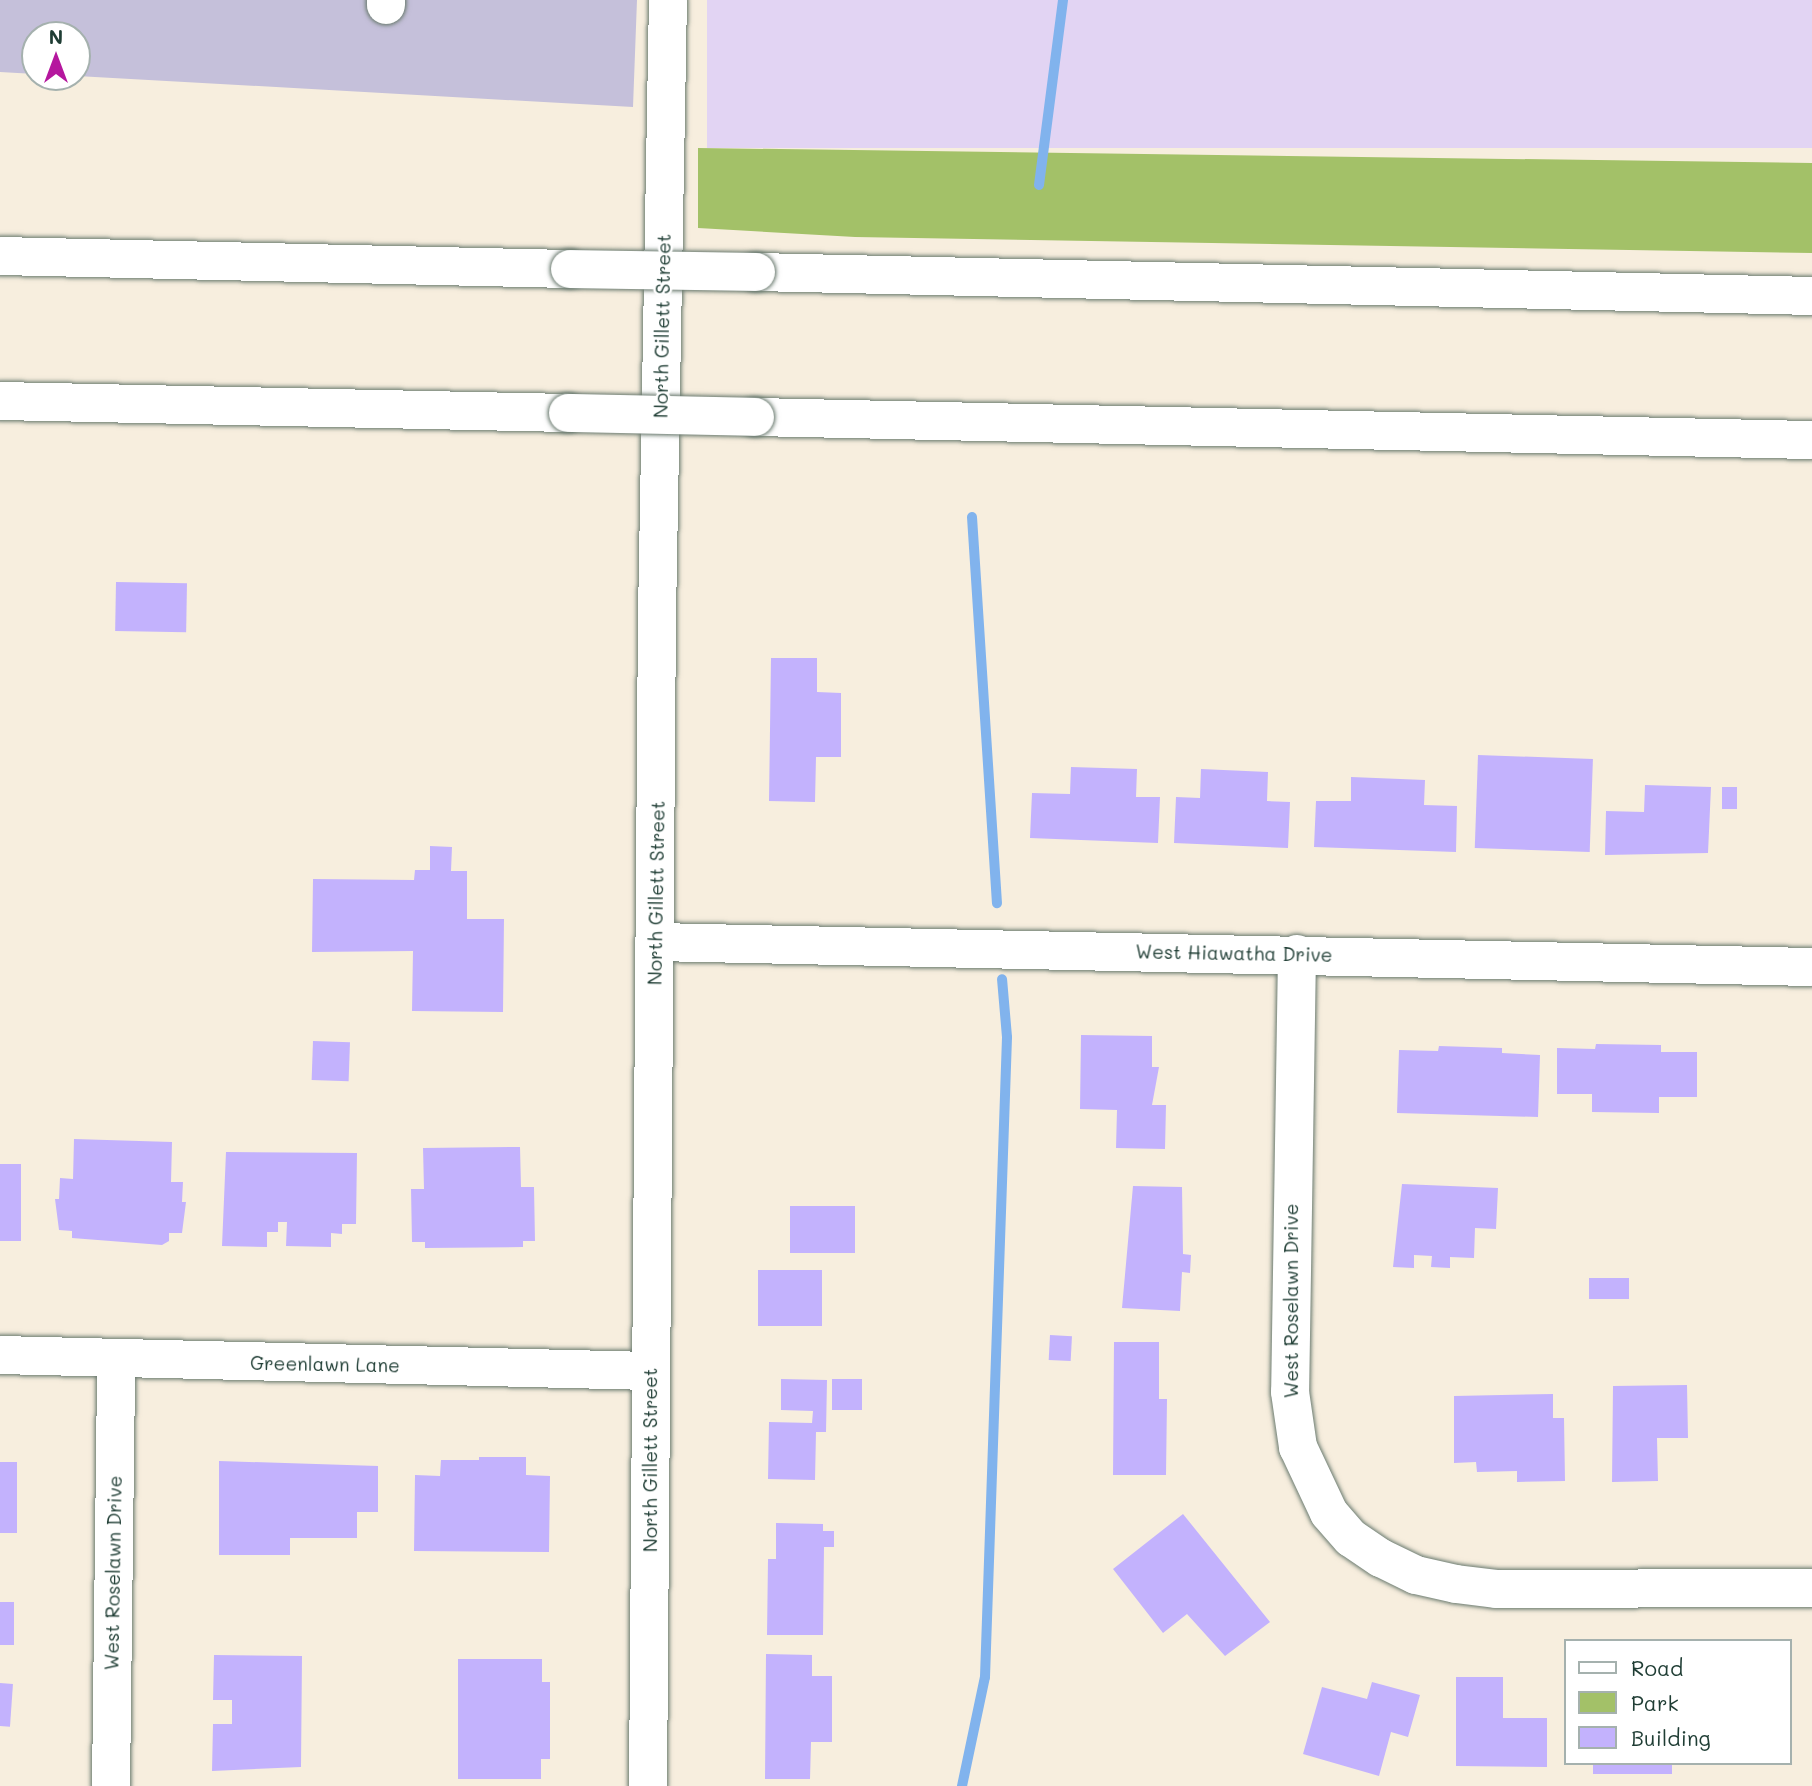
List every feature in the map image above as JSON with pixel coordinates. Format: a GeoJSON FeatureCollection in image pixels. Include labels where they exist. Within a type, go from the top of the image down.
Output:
{"type":"FeatureCollection","features":[{"type":"Feature","properties":{"kind":"main road","name":"North Gillett Street"},"geometry":{"type":"LineString","coordinates":[[648,1786],[650,1371],[668,0]]}},
{"type":"Feature","properties":{"kind":"main road"},"geometry":{"type":"LineString","coordinates":[[0,257],[1812,296]]}},
{"type":"Feature","properties":{"kind":"main road"},"geometry":{"type":"LineString","coordinates":[[0,401],[1812,440]]}},
{"type":"Feature","properties":{"kind":"main road","name":"West Hiawatha Drive"},"geometry":{"type":"LineString","coordinates":[[656,942],[1812,967]]}},
{"type":"Feature","properties":{"kind":"main road","name":"West Roselawn Drive"},"geometry":{"type":"LineString","coordinates":[[1297,954],[1290,1392],[1298,1447],[1329,1513],[1351,1538],[1381,1558],[1416,1575],[1456,1584],[1496,1589],[1812,1588]]}},
{"type":"Feature","properties":{"kind":"main road","name":"Greenlawn Lane"},"geometry":{"type":"LineString","coordinates":[[0,1355],[650,1371]]}},
{"type":"Feature","properties":{"kind":"main road","name":"West Roselawn Drive"},"geometry":{"type":"LineString","coordinates":[[111,1786],[116,1359]]}},
{"type":"Feature","properties":{"kind":"shaded area"},"geometry":{"type":"Polygon","coordinates":[[[0,0],[637,0],[633,107],[91,77],[91,21],[21,21],[21,73],[0,72],[0,0]]]}},
{"type":"Feature","properties":{"kind":"shaded area"},"geometry":{"type":"Polygon","coordinates":[[[707,0],[1812,0],[1812,148],[707,148],[707,0]]]}},
{"type":"Feature","properties":{"kind":"green space"},"geometry":{"type":"Polygon","coordinates":[[[698,148],[1812,163],[1812,253],[855,237],[698,228],[698,148]]]}},
{"type":"Feature","properties":{"kind":"building"},"geometry":{"type":"Polygon","coordinates":[[[116,582],[187,583],[186,632],[115,631],[116,582]]]}},
{"type":"Feature","properties":{"kind":"building"},"geometry":{"type":"Polygon","coordinates":[[[771,658],[817,658],[817,692],[841,693],[841,757],[816,757],[815,802],[769,801],[771,658]]]}},
{"type":"Feature","properties":{"kind":"building"},"geometry":{"type":"Polygon","coordinates":[[[1478,755],[1593,759],[1590,852],[1475,848],[1478,755]]]}},
{"type":"Feature","properties":{"kind":"building"},"geometry":{"type":"Polygon","coordinates":[[[1071,767],[1137,769],[1136,797],[1160,797],[1158,843],[1030,838],[1032,793],[1070,794],[1071,767]]]}},
{"type":"Feature","properties":{"kind":"building"},"geometry":{"type":"Polygon","coordinates":[[[1201,769],[1268,772],[1267,801],[1290,802],[1288,848],[1174,843],[1176,797],[1200,798],[1201,769]]]}},
{"type":"Feature","properties":{"kind":"building"},"geometry":{"type":"Polygon","coordinates":[[[1351,777],[1425,780],[1424,805],[1457,806],[1456,852],[1314,847],[1316,801],[1351,801],[1351,777]]]}},
{"type":"Feature","properties":{"kind":"building"},"geometry":{"type":"Polygon","coordinates":[[[1645,785],[1711,787],[1708,853],[1605,855],[1606,811],[1644,812],[1645,785]]]}},
{"type":"Feature","properties":{"kind":"building"},"geometry":{"type":"Polygon","coordinates":[[[1722,787],[1737,787],[1737,809],[1722,809],[1722,787]]]}},
{"type":"Feature","properties":{"kind":"building"},"geometry":{"type":"Polygon","coordinates":[[[430,846],[452,847],[451,871],[467,871],[467,919],[504,919],[503,1012],[412,1011],[413,951],[312,952],[313,879],[414,880],[415,870],[430,870],[430,846]]]}},
{"type":"Feature","properties":{"kind":"building"},"geometry":{"type":"Polygon","coordinates":[[[1081,1035],[1152,1036],[1152,1067],[1159,1067],[1152,1105],[1166,1105],[1165,1149],[1116,1148],[1117,1110],[1080,1109],[1081,1035]]]}},
{"type":"Feature","properties":{"kind":"building"},"geometry":{"type":"Polygon","coordinates":[[[313,1041],[350,1042],[349,1081],[312,1080],[313,1041]]]}},
{"type":"Feature","properties":{"kind":"building"},"geometry":{"type":"Polygon","coordinates":[[[1596,1044],[1661,1045],[1661,1052],[1697,1052],[1697,1097],[1659,1097],[1659,1113],[1592,1112],[1592,1094],[1557,1094],[1557,1048],[1595,1049],[1596,1044]]]}},
{"type":"Feature","properties":{"kind":"building"},"geometry":{"type":"Polygon","coordinates":[[[1439,1046],[1502,1048],[1502,1053],[1540,1055],[1538,1117],[1397,1113],[1399,1050],[1438,1051],[1439,1046]]]}},
{"type":"Feature","properties":{"kind":"building"},"geometry":{"type":"Polygon","coordinates":[[[74,1139],[172,1142],[171,1182],[183,1182],[182,1202],[186,1202],[182,1233],[169,1233],[169,1241],[162,1245],[72,1238],[72,1231],[59,1230],[55,1199],[59,1199],[60,1178],[73,1179],[74,1139]]]}},
{"type":"Feature","properties":{"kind":"building"},"geometry":{"type":"Polygon","coordinates":[[[520,1147],[521,1187],[534,1187],[535,1241],[523,1241],[523,1247],[425,1248],[425,1242],[412,1242],[411,1189],[424,1189],[423,1148],[520,1147]]]}},
{"type":"Feature","properties":{"kind":"building"},"geometry":{"type":"Polygon","coordinates":[[[226,1152],[357,1153],[356,1224],[342,1224],[342,1234],[331,1233],[331,1247],[286,1246],[287,1222],[278,1222],[278,1232],[267,1232],[267,1247],[222,1246],[226,1152]]]}},
{"type":"Feature","properties":{"kind":"building"},"geometry":{"type":"Polygon","coordinates":[[[0,1164],[21,1164],[21,1241],[0,1241],[0,1164]]]}},
{"type":"Feature","properties":{"kind":"building"},"geometry":{"type":"Polygon","coordinates":[[[1402,1184],[1498,1188],[1496,1229],[1475,1228],[1474,1258],[1450,1257],[1450,1268],[1431,1267],[1432,1256],[1414,1255],[1414,1268],[1393,1267],[1402,1184]]]}},
{"type":"Feature","properties":{"kind":"building"},"geometry":{"type":"Polygon","coordinates":[[[1133,1186],[1182,1187],[1183,1254],[1191,1255],[1190,1273],[1182,1272],[1180,1311],[1122,1308],[1133,1186]]]}},
{"type":"Feature","properties":{"kind":"building"},"geometry":{"type":"Polygon","coordinates":[[[790,1206],[855,1206],[855,1253],[790,1253],[790,1206]]]}},
{"type":"Feature","properties":{"kind":"building"},"geometry":{"type":"Polygon","coordinates":[[[758,1270],[822,1270],[822,1326],[758,1326],[758,1270]]]}},
{"type":"Feature","properties":{"kind":"building"},"geometry":{"type":"Polygon","coordinates":[[[1589,1278],[1629,1278],[1629,1299],[1589,1299],[1589,1278]]]}},
{"type":"Feature","properties":{"kind":"building"},"geometry":{"type":"Polygon","coordinates":[[[1050,1335],[1072,1336],[1071,1361],[1049,1360],[1050,1335]]]}},
{"type":"Feature","properties":{"kind":"building"},"geometry":{"type":"Polygon","coordinates":[[[1114,1342],[1159,1342],[1159,1399],[1167,1399],[1166,1475],[1113,1475],[1114,1342]]]}},
{"type":"Feature","properties":{"kind":"building"},"geometry":{"type":"Polygon","coordinates":[[[781,1379],[827,1380],[826,1432],[816,1432],[815,1480],[768,1479],[769,1422],[812,1423],[813,1411],[781,1410],[781,1379]]]}},
{"type":"Feature","properties":{"kind":"building"},"geometry":{"type":"Polygon","coordinates":[[[832,1379],[862,1379],[862,1410],[832,1410],[832,1379]]]}},
{"type":"Feature","properties":{"kind":"building"},"geometry":{"type":"Polygon","coordinates":[[[1687,1385],[1688,1438],[1657,1438],[1658,1481],[1612,1482],[1613,1386],[1687,1385]]]}},
{"type":"Feature","properties":{"kind":"building"},"geometry":{"type":"Polygon","coordinates":[[[1553,1394],[1553,1418],[1564,1418],[1565,1481],[1517,1482],[1517,1471],[1477,1472],[1476,1462],[1454,1463],[1454,1396],[1553,1394]]]}},
{"type":"Feature","properties":{"kind":"building"},"geometry":{"type":"Polygon","coordinates":[[[479,1457],[526,1457],[526,1475],[550,1476],[549,1552],[414,1551],[415,1475],[440,1476],[441,1460],[479,1460],[479,1457]]]}},
{"type":"Feature","properties":{"kind":"building"},"geometry":{"type":"Polygon","coordinates":[[[219,1461],[378,1466],[378,1512],[357,1512],[357,1538],[290,1538],[290,1555],[219,1555],[219,1461]]]}},
{"type":"Feature","properties":{"kind":"building"},"geometry":{"type":"Polygon","coordinates":[[[0,1462],[17,1462],[17,1533],[0,1533],[0,1462]]]}},
{"type":"Feature","properties":{"kind":"building"},"geometry":{"type":"Polygon","coordinates":[[[1183,1514],[1270,1622],[1225,1656],[1187,1614],[1163,1633],[1113,1569],[1183,1514]]]}},
{"type":"Feature","properties":{"kind":"building"},"geometry":{"type":"Polygon","coordinates":[[[776,1523],[823,1524],[823,1531],[834,1531],[834,1547],[824,1547],[823,1635],[767,1635],[768,1559],[776,1559],[776,1523]]]}},
{"type":"Feature","properties":{"kind":"building"},"geometry":{"type":"Polygon","coordinates":[[[0,1602],[14,1602],[14,1645],[0,1645],[0,1602]]]}},
{"type":"Feature","properties":{"kind":"building"},"geometry":{"type":"Polygon","coordinates":[[[766,1654],[812,1655],[812,1676],[832,1676],[832,1742],[811,1742],[810,1779],[765,1779],[766,1654]]]}},
{"type":"Feature","properties":{"kind":"building"},"geometry":{"type":"Polygon","coordinates":[[[214,1655],[302,1656],[301,1767],[212,1771],[213,1724],[232,1724],[232,1700],[213,1700],[214,1655]]]}},
{"type":"Feature","properties":{"kind":"building"},"geometry":{"type":"Polygon","coordinates":[[[458,1659],[542,1659],[542,1682],[550,1682],[550,1759],[541,1759],[541,1779],[458,1779],[458,1659]]]}},
{"type":"Feature","properties":{"kind":"building"},"geometry":{"type":"Polygon","coordinates":[[[1456,1677],[1503,1677],[1503,1718],[1547,1718],[1547,1767],[1456,1766],[1456,1677]]]}},
{"type":"Feature","properties":{"kind":"building"},"geometry":{"type":"Polygon","coordinates":[[[1372,1682],[1420,1695],[1408,1737],[1391,1732],[1379,1776],[1303,1754],[1322,1687],[1367,1699],[1372,1682]]]}},
{"type":"Feature","properties":{"kind":"building"},"geometry":{"type":"Polygon","coordinates":[[[0,1683],[13,1684],[10,1727],[0,1726],[0,1683]]]}},
{"type":"Feature","properties":{"kind":"building"},"geometry":{"type":"Polygon","coordinates":[[[1593,1765],[1672,1765],[1672,1774],[1593,1774],[1593,1765]]]}},
{"type":"Feature","properties":{"kind":"waterway"},"geometry":{"type":"LineString","coordinates":[[1039,185],[1063,0]]}},
{"type":"Feature","properties":{"kind":"waterway"},"geometry":{"type":"LineString","coordinates":[[972,517],[997,903]]}},
{"type":"Feature","properties":{"kind":"waterway"},"geometry":{"type":"LineString","coordinates":[[962,1786],[985,1677],[1007,1037],[1002,979]]}}]}
